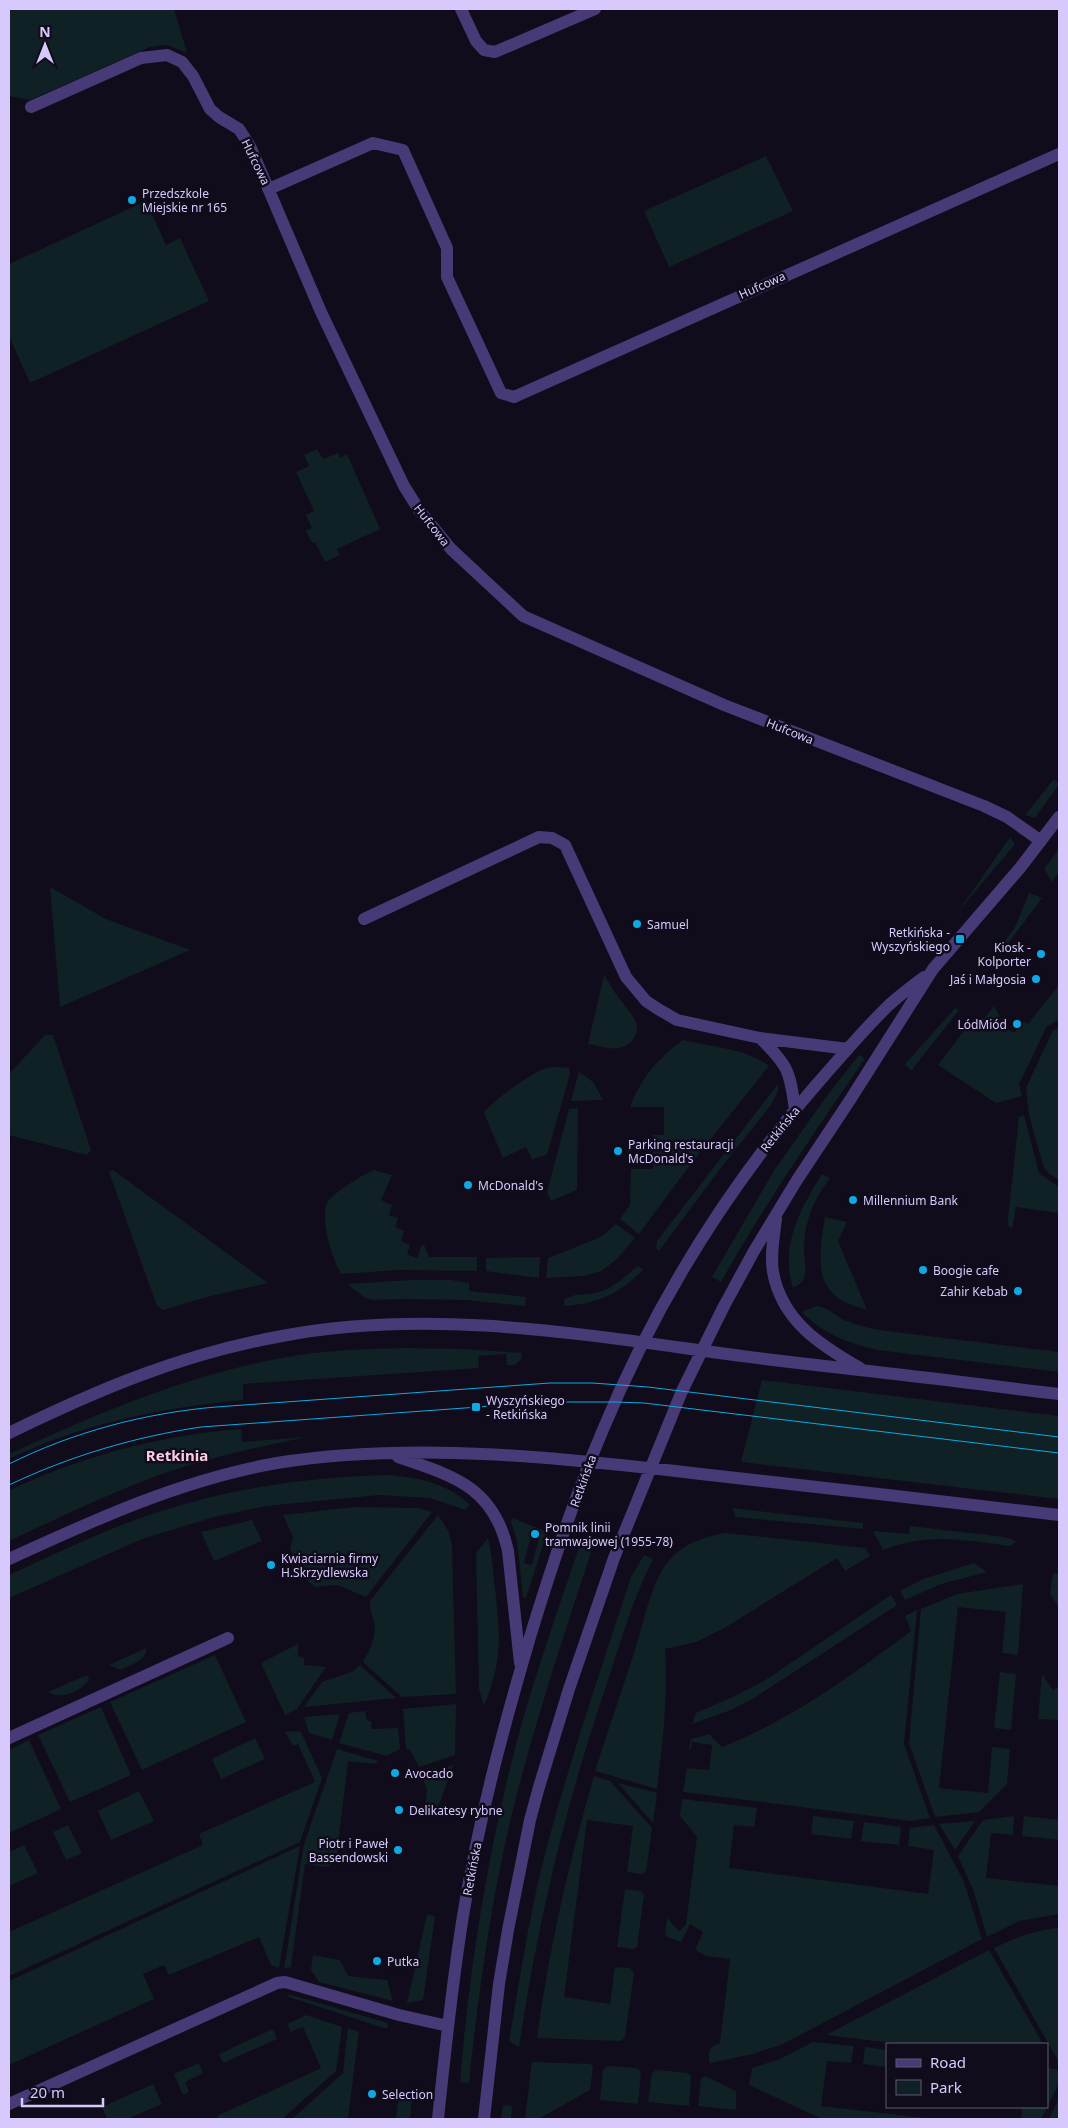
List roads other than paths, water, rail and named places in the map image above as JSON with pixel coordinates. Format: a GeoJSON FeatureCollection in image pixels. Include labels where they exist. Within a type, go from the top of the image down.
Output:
{"type":"FeatureCollection","features":[{"type":"Feature","properties":{"kind":"street"},"geometry":{"type":"LineString","coordinates":[[461,9],[476,41],[484,50],[495,52],[595,9]]}},
{"type":"Feature","properties":{"kind":"street","name":"Hufcowa"},"geometry":{"type":"LineString","coordinates":[[31,107],[141,58],[167,55],[182,62],[193,76],[210,109],[219,118],[239,129],[250,146],[321,312],[404,486],[419,510],[451,549],[523,616],[724,705],[984,806],[1008,817],[1041,841]]}},
{"type":"Feature","properties":{"kind":"street","name":"Hufcowa"},"geometry":{"type":"LineString","coordinates":[[269,189],[373,143],[403,150],[447,248],[447,276],[501,393],[514,397],[1059,154]]}},
{"type":"Feature","properties":{"kind":"street","name":"Retkińska"},"geometry":{"type":"LineString","coordinates":[[484,2119],[499,1984],[530,1820],[548,1755],[614,1558],[650,1468],[701,1351],[733,1289],[776,1214],[934,969],[1059,817]]}},
{"type":"Feature","properties":{"kind":"street"},"geometry":{"type":"LineString","coordinates":[[364,918],[539,838],[552,838],[564,845],[626,977],[646,1001],[677,1020],[760,1038],[848,1049]]}},
{"type":"Feature","properties":{"kind":"street","name":"Retkińska"},"geometry":{"type":"LineString","coordinates":[[438,2119],[463,1916],[480,1828],[521,1669],[568,1522],[615,1402],[690,1258],[743,1175],[795,1110],[848,1049],[889,1006],[934,969]]}},
{"type":"Feature","properties":{"kind":"street"},"geometry":{"type":"LineString","coordinates":[[760,1038],[781,1059],[787,1071],[795,1110]]}},
{"type":"Feature","properties":{"kind":"street"},"geometry":{"type":"LineString","coordinates":[[776,1214],[772,1251],[773,1272],[783,1301],[793,1317],[822,1345],[864,1370]]}},
{"type":"Feature","properties":{"kind":"street"},"geometry":{"type":"LineString","coordinates":[[9,1433],[75,1401],[171,1363],[226,1347],[293,1334],[338,1328],[434,1324],[537,1330],[1059,1394]]}},
{"type":"Feature","properties":{"kind":"street"},"geometry":{"type":"LineString","coordinates":[[386,1454],[439,1471],[474,1489],[494,1514],[504,1534],[508,1551],[521,1669]]}},
{"type":"Feature","properties":{"kind":"street"},"geometry":{"type":"LineString","coordinates":[[9,1559],[94,1521],[194,1484],[275,1464],[328,1457],[386,1454],[500,1456],[590,1462],[1059,1516]]}},
{"type":"Feature","properties":{"kind":"street"},"geometry":{"type":"LineString","coordinates":[[9,1738],[228,1638]]}},
{"type":"Feature","properties":{"kind":"street"},"geometry":{"type":"LineString","coordinates":[[9,2104],[277,1983],[285,1982],[399,2015],[448,2026]]}},
{"type":"Feature","properties":{"kind":"tram line"},"geometry":{"type":"LineString","coordinates":[[9,1464],[58,1442],[84,1433],[136,1419],[189,1410],[550,1383],[592,1383],[648,1387],[1059,1437]]}},
{"type":"Feature","properties":{"kind":"tram line"},"geometry":{"type":"LineString","coordinates":[[9,1485],[55,1465],[103,1449],[151,1436],[201,1427],[548,1402],[644,1403],[1059,1453]]}},
{"type":"Feature","properties":{"kind":"place","name":"Przedszkole Miejskie nr 165"},"geometry":{"type":"Point","coordinates":[132,200]}},
{"type":"Feature","properties":{"kind":"place","name":"Samuel"},"geometry":{"type":"Point","coordinates":[637,924]}},
{"type":"Feature","properties":{"kind":"place","name":"Retkińska - Wyszyńskiego"},"geometry":{"type":"Point","coordinates":[960,939]}},
{"type":"Feature","properties":{"kind":"place","name":"Kiosk - Kolporter"},"geometry":{"type":"Point","coordinates":[1041,954]}},
{"type":"Feature","properties":{"kind":"place","name":"Jaś i Małgosia"},"geometry":{"type":"Point","coordinates":[1036,979]}},
{"type":"Feature","properties":{"kind":"place","name":"LódMiód"},"geometry":{"type":"Point","coordinates":[1017,1024]}},
{"type":"Feature","properties":{"kind":"place","name":"Parking restauracji McDonald's"},"geometry":{"type":"Point","coordinates":[618,1151]}},
{"type":"Feature","properties":{"kind":"place","name":"McDonald's"},"geometry":{"type":"Point","coordinates":[468,1185]}},
{"type":"Feature","properties":{"kind":"place","name":"Millennium Bank"},"geometry":{"type":"Point","coordinates":[853,1200]}},
{"type":"Feature","properties":{"kind":"place","name":"Boogie cafe"},"geometry":{"type":"Point","coordinates":[923,1270]}},
{"type":"Feature","properties":{"kind":"place","name":"Zahir Kebab"},"geometry":{"type":"Point","coordinates":[1018,1291]}},
{"type":"Feature","properties":{"kind":"place","name":"Wyszyńskiego - Retkińska"},"geometry":{"type":"Point","coordinates":[476,1407]}},
{"type":"Feature","properties":{"kind":"place","name":"Pomnik linii tramwajowej (1955-78)"},"geometry":{"type":"Point","coordinates":[535,1534]}},
{"type":"Feature","properties":{"kind":"place","name":"Kwiaciarnia firmy H.Skrzydlewska"},"geometry":{"type":"Point","coordinates":[271,1565]}},
{"type":"Feature","properties":{"kind":"place","name":"Avocado"},"geometry":{"type":"Point","coordinates":[395,1773]}},
{"type":"Feature","properties":{"kind":"place","name":"Delikatesy rybne"},"geometry":{"type":"Point","coordinates":[399,1810]}},
{"type":"Feature","properties":{"kind":"place","name":"Piotr i Paweł Bassendowski"},"geometry":{"type":"Point","coordinates":[398,1850]}},
{"type":"Feature","properties":{"kind":"place","name":"Putka"},"geometry":{"type":"Point","coordinates":[377,1961]}},
{"type":"Feature","properties":{"kind":"place","name":"Selection"},"geometry":{"type":"Point","coordinates":[372,2094]}},
{"type":"Feature","properties":{"kind":"district","name":"Retkinia"},"geometry":{"type":"Point","coordinates":[177,1455]}}]}
